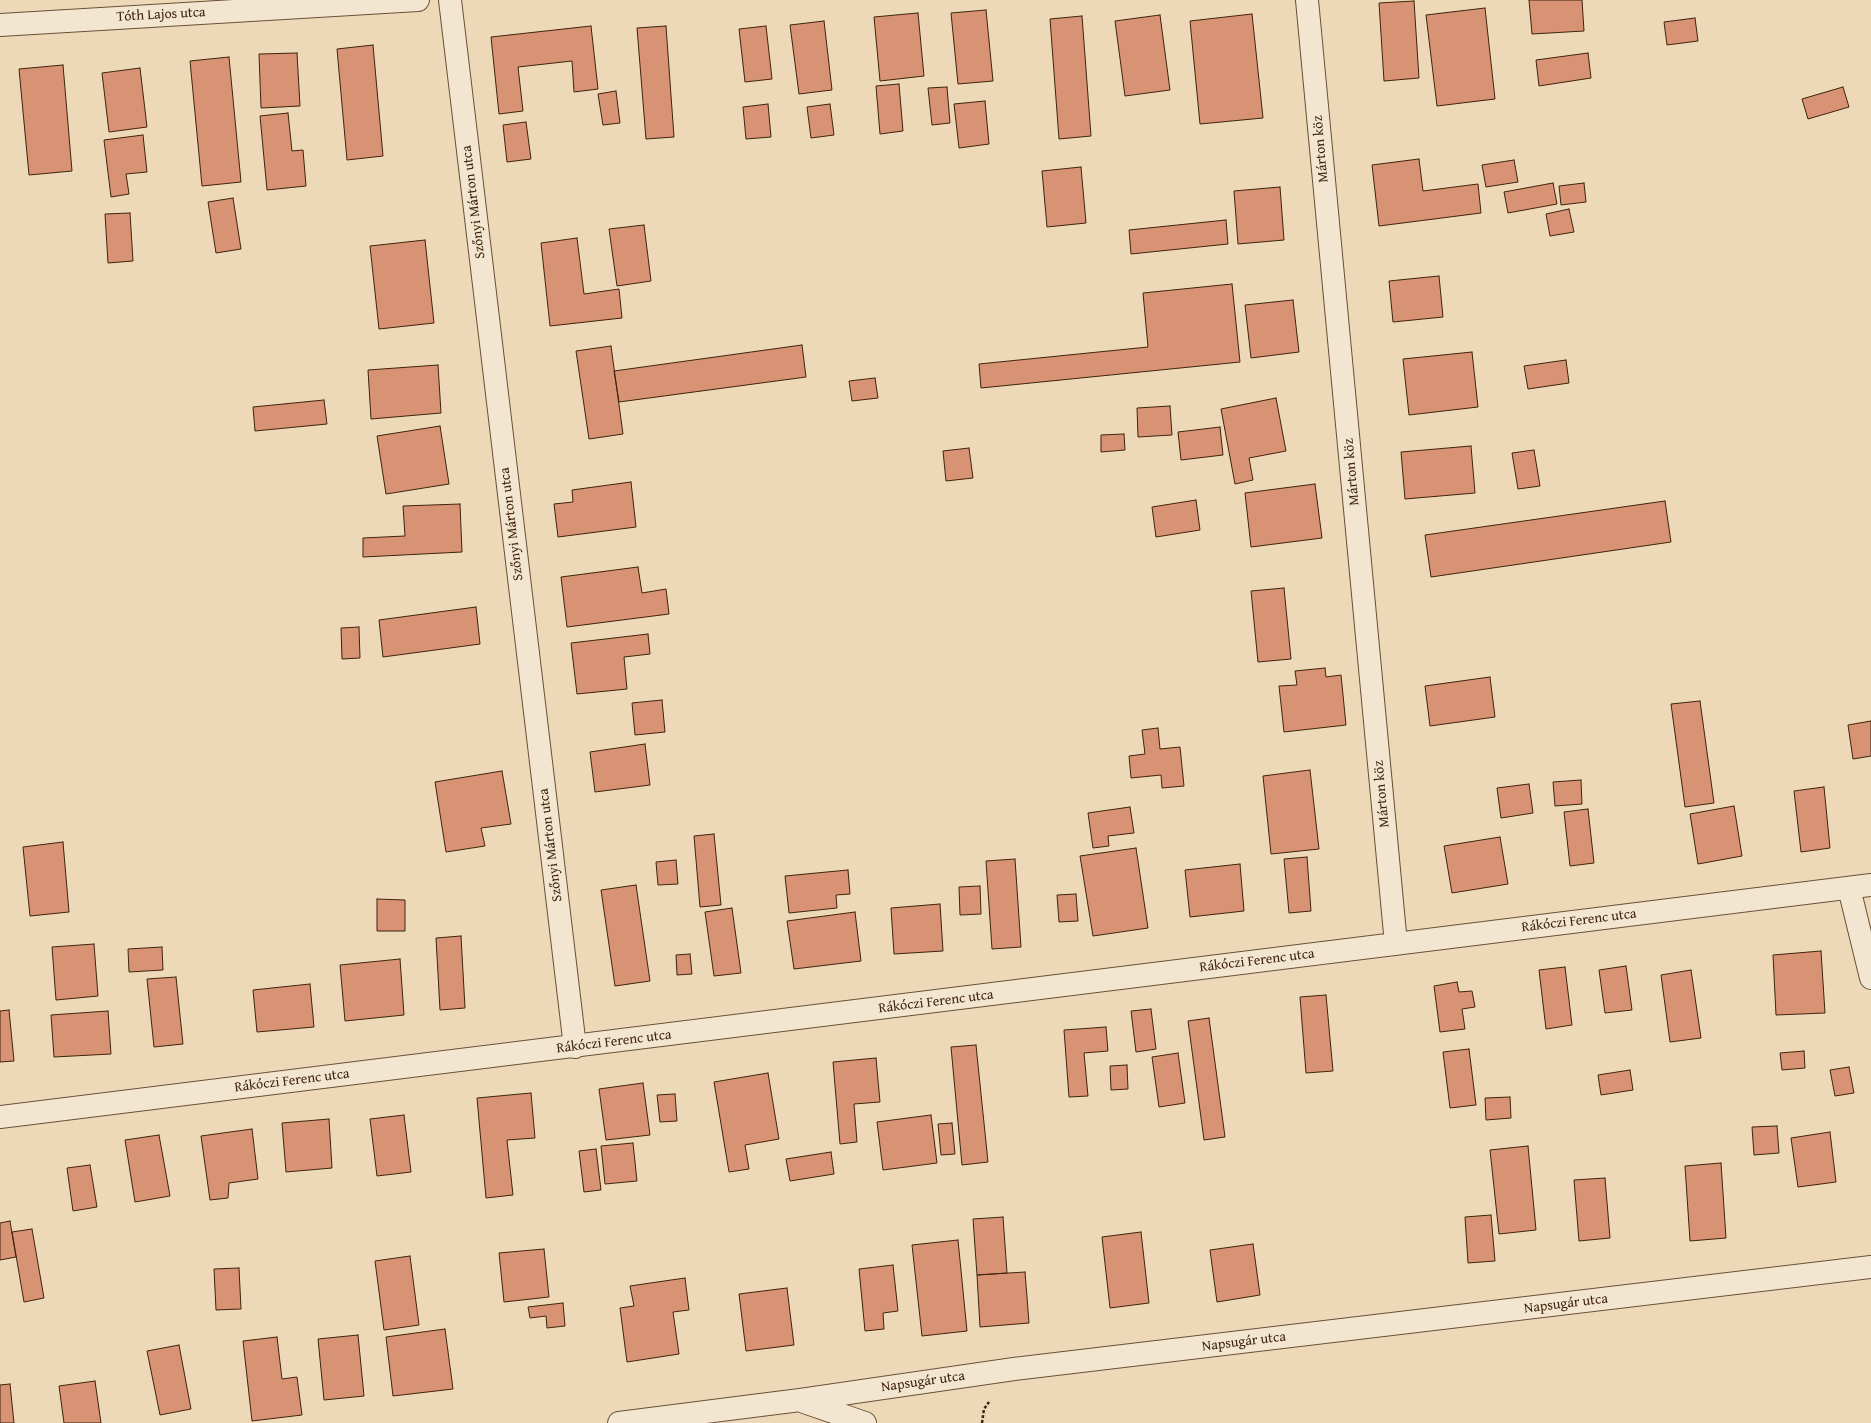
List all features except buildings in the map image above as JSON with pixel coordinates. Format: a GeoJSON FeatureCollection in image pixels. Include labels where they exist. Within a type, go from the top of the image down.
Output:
{"type":"FeatureCollection","features":[{"type":"Feature","properties":{"kind":"street","name":"Tóth Lajos utca"},"geometry":{"type":"LineString","coordinates":[[0,25],[418,0]]}},
{"type":"Feature","properties":{"kind":"street","name":"Szőnyi Márton utca"},"geometry":{"type":"LineString","coordinates":[[450,0],[575,1047]]}},
{"type":"Feature","properties":{"kind":"street","name":"Márton köz"},"geometry":{"type":"LineString","coordinates":[[1307,0],[1396,944]]}},
{"type":"Feature","properties":{"kind":"street","name":"Rákóczi Ferenc utca"},"geometry":{"type":"LineString","coordinates":[[0,1117],[1871,886]]}},
{"type":"Feature","properties":{"kind":"street"},"geometry":{"type":"LineString","coordinates":[[1849,888],[1871,978]]}},
{"type":"Feature","properties":{"kind":"street","name":"Napsugár utca"},"geometry":{"type":"LineString","coordinates":[[619,1423],[800,1400],[1014,1369],[1871,1267]]}},
{"type":"Feature","properties":{"kind":"street"},"geometry":{"type":"LineString","coordinates":[[800,1400],[865,1423]]}}]}
